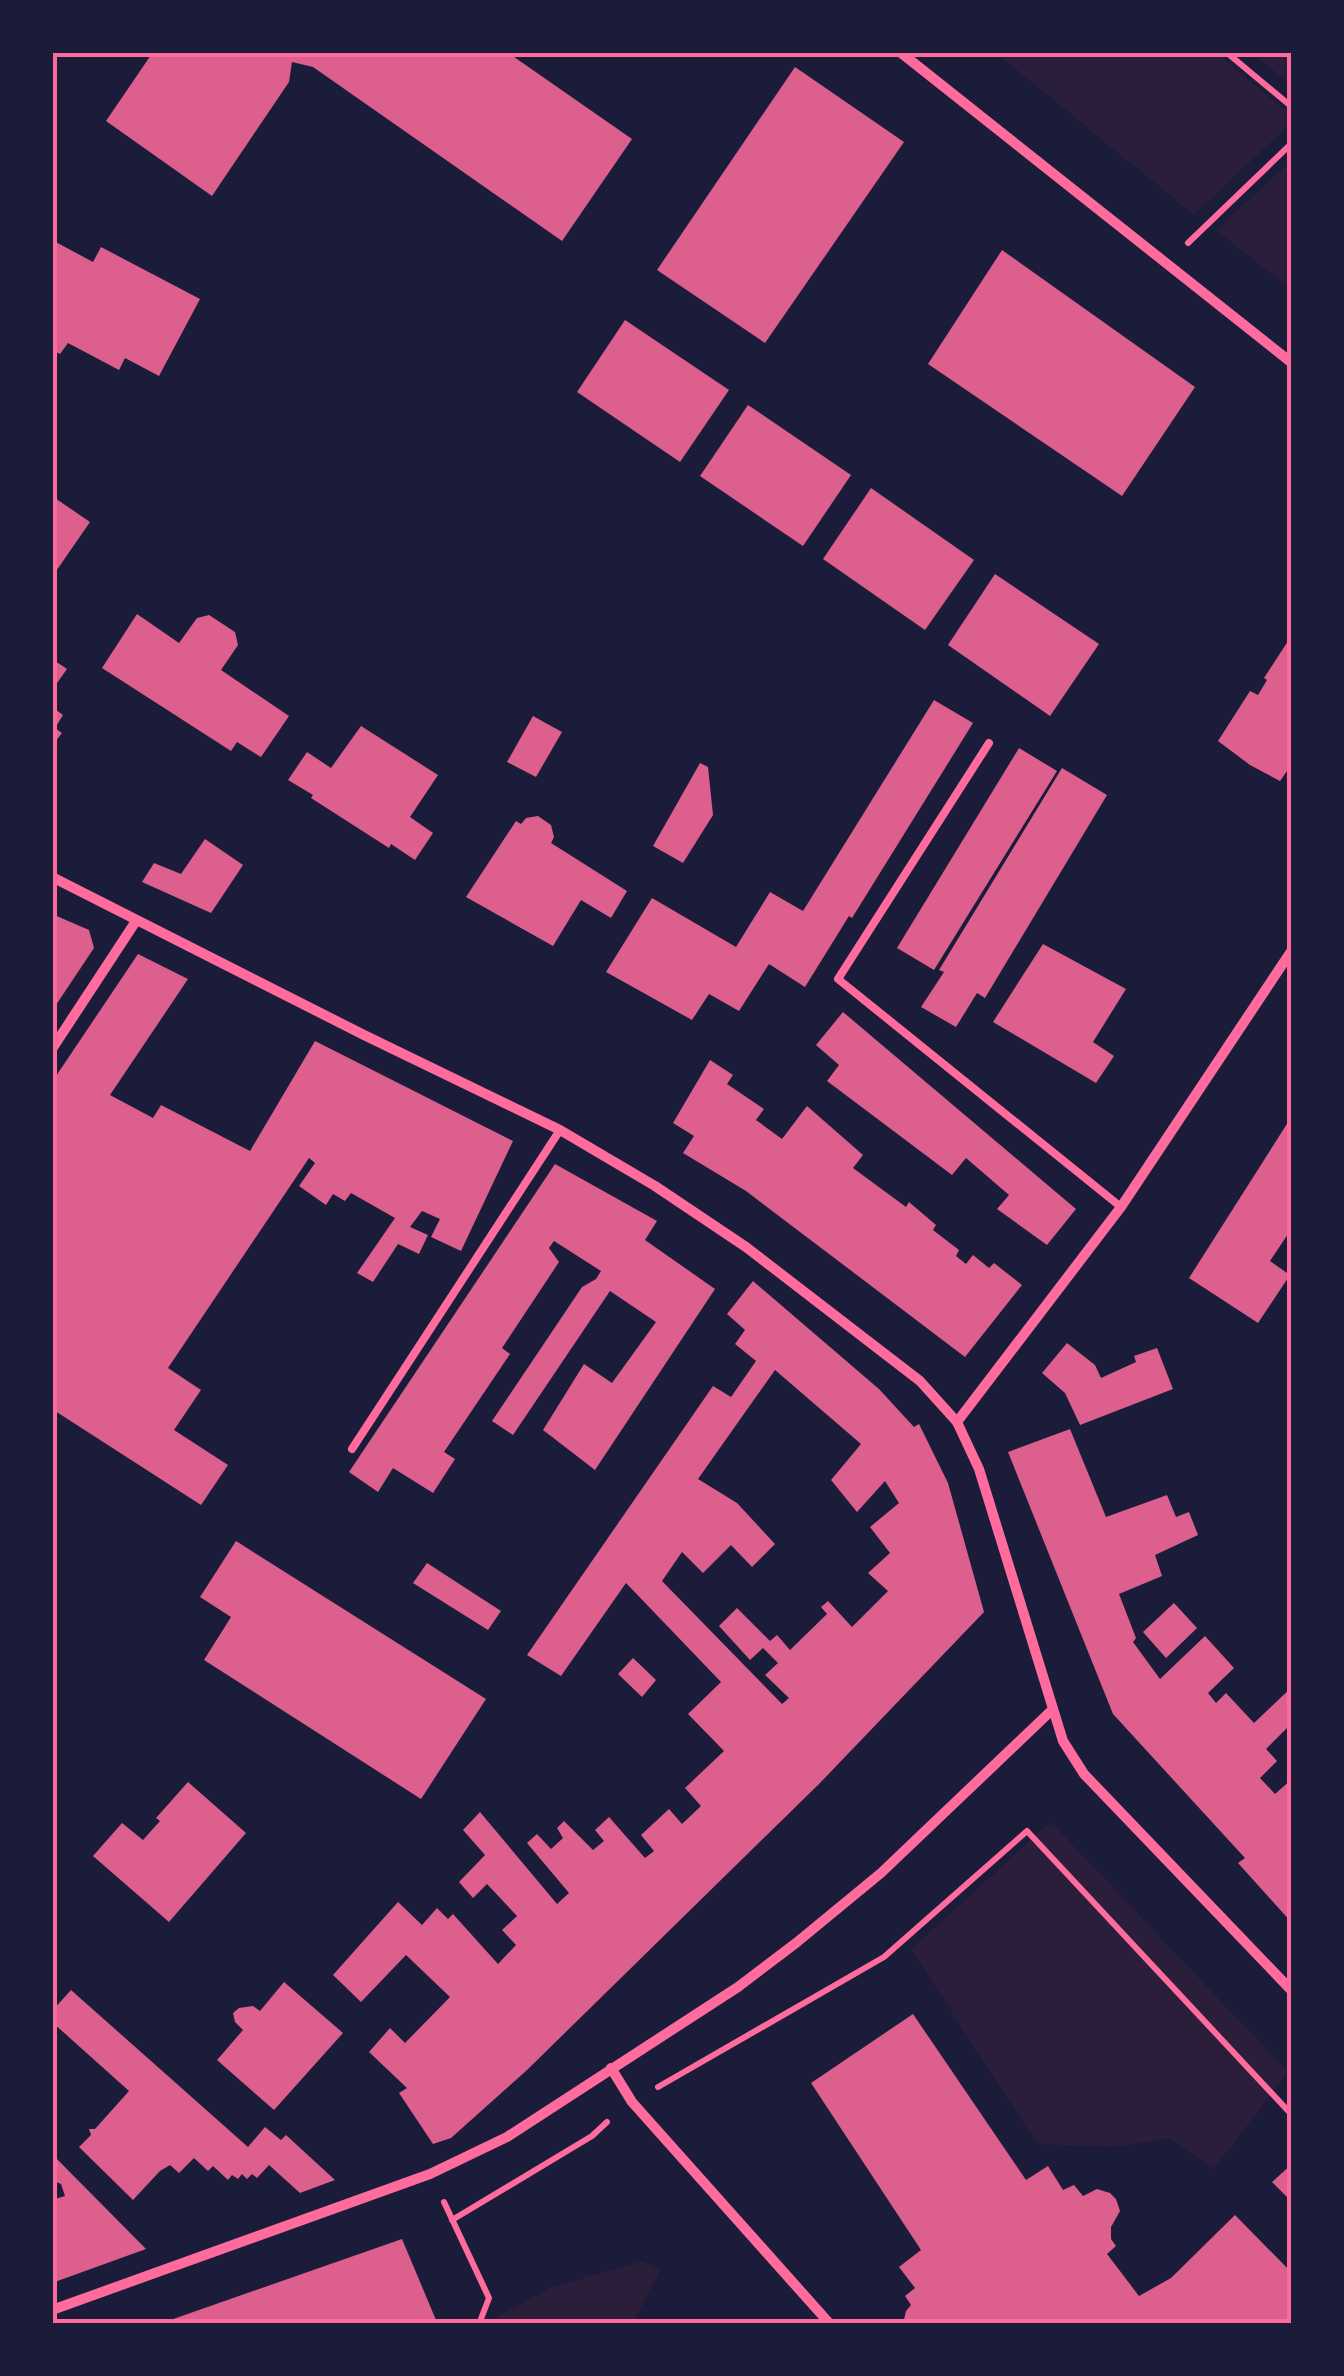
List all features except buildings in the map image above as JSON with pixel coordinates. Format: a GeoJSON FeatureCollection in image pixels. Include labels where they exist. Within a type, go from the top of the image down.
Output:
{"type":"FeatureCollection","features":[{"type":"Feature","properties":{"kind":"street"},"geometry":{"type":"LineString","coordinates":[[900,52],[1292,363]]}},
{"type":"Feature","properties":{"kind":"street"},"geometry":{"type":"LineString","coordinates":[[52,876],[560,1130],[746,1246],[920,1381],[956,1422],[980,1469],[1063,1741],[1084,1774],[1292,1991]]}},
{"type":"Feature","properties":{"kind":"street"},"geometry":{"type":"LineString","coordinates":[[52,1049],[136,921]]}},
{"type":"Feature","properties":{"kind":"street"},"geometry":{"type":"LineString","coordinates":[[956,1422],[1121,1207],[1292,950]]}},
{"type":"Feature","properties":{"kind":"street"},"geometry":{"type":"LineString","coordinates":[[52,2310],[430,2174],[506,2137],[738,1987],[796,1943],[881,1872],[1052,1710]]}},
{"type":"Feature","properties":{"kind":"street"},"geometry":{"type":"LineString","coordinates":[[611,2068],[632,2102],[830,2324]]}},
{"type":"Feature","properties":{"kind":"lane"},"geometry":{"type":"LineString","coordinates":[[989,743],[838,979],[1121,1207]]}},
{"type":"Feature","properties":{"kind":"lane"},"geometry":{"type":"LineString","coordinates":[[352,1448],[560,1130]]}},
{"type":"Feature","properties":{"kind":"path"},"geometry":{"type":"LineString","coordinates":[[1226,52],[1292,107]]}},
{"type":"Feature","properties":{"kind":"path"},"geometry":{"type":"LineString","coordinates":[[1167,264],[1292,142]]}},
{"type":"Feature","properties":{"kind":"path"},"geometry":{"type":"LineString","coordinates":[[452,2220],[592,2136],[632,2102],[884,1957],[1027,1832],[1292,2114]]}},
{"type":"Feature","properties":{"kind":"path"},"geometry":{"type":"LineString","coordinates":[[430,2174],[489,2298],[479,2324]]}},
{"type":"Feature","properties":{"kind":"shaded area"},"geometry":{"type":"Polygon","coordinates":[[[996,53],[1216,53],[1291,115],[1291,123],[1194,215],[996,53]]]}},
{"type":"Feature","properties":{"kind":"shaded area"},"geometry":{"type":"Polygon","coordinates":[[[1251,53],[1291,53],[1291,84],[1251,53]]]}},
{"type":"Feature","properties":{"kind":"shaded area"},"geometry":{"type":"Polygon","coordinates":[[[1291,161],[1291,289],[1216,230],[1291,161]]]}},
{"type":"Feature","properties":{"kind":"shaded area"},"geometry":{"type":"Polygon","coordinates":[[[1051,1822],[1288,2072],[1214,2169],[1170,2138],[1114,2147],[1037,2144],[911,1949],[1051,1822]]]}},
{"type":"Feature","properties":{"kind":"shaded area"},"geometry":{"type":"Polygon","coordinates":[[[642,2261],[660,2270],[633,2323],[486,2323],[550,2288],[642,2261]]]}}]}
